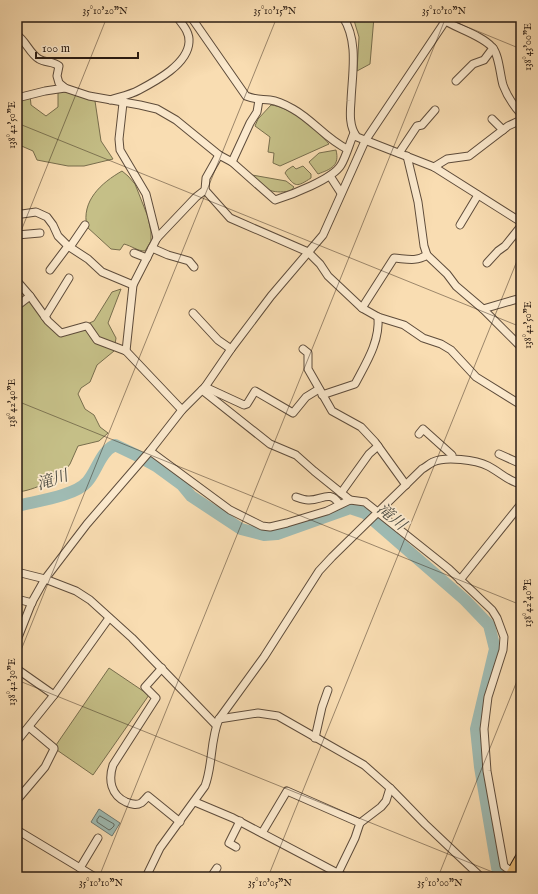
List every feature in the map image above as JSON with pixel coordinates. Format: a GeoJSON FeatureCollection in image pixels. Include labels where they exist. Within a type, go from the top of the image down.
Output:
{"type":"FeatureCollection","features":[{"type":"Feature","properties":{"kind":"main road"},"geometry":{"type":"LineString","coordinates":[[510,875],[521,856]]}},
{"type":"Feature","properties":{"kind":"street"},"geometry":{"type":"LineString","coordinates":[[110,100],[138,91],[168,73],[180,62],[187,50],[189,42],[188,33],[177,17]]}},
{"type":"Feature","properties":{"kind":"street"},"geometry":{"type":"LineString","coordinates":[[191,17],[246,96],[259,100],[271,100],[292,108],[302,114],[330,140],[347,149]]}},
{"type":"Feature","properties":{"kind":"street"},"geometry":{"type":"LineString","coordinates":[[343,17],[352,37],[353,56],[350,112],[352,128],[357,137],[434,167],[521,222]]}},
{"type":"Feature","properties":{"kind":"street"},"geometry":{"type":"LineString","coordinates":[[439,17],[447,19],[483,40],[493,48],[503,85],[511,102],[521,114]]}},
{"type":"Feature","properties":{"kind":"street"},"geometry":{"type":"LineString","coordinates":[[17,640],[32,603],[44,579],[87,524],[150,451],[182,410],[203,389],[231,349],[272,296],[323,235],[365,141],[447,19]]}},
{"type":"Feature","properties":{"kind":"street"},"geometry":{"type":"LineString","coordinates":[[17,35],[40,60],[56,63],[59,66],[57,76],[59,83],[66,88],[89,96],[157,109],[176,120],[219,155],[232,162],[275,200],[330,176],[341,166],[354,133]]}},
{"type":"Feature","properties":{"kind":"street"},"geometry":{"type":"LineString","coordinates":[[456,80],[473,64],[484,60],[493,48]]}},
{"type":"Feature","properties":{"kind":"street"},"geometry":{"type":"LineString","coordinates":[[17,98],[45,91],[66,88]]}},
{"type":"Feature","properties":{"kind":"street"},"geometry":{"type":"LineString","coordinates":[[232,162],[244,135],[257,112],[259,100]]}},
{"type":"Feature","properties":{"kind":"street"},"geometry":{"type":"LineString","coordinates":[[123,103],[119,139],[120,150],[146,194],[157,238]]}},
{"type":"Feature","properties":{"kind":"street"},"geometry":{"type":"LineString","coordinates":[[399,153],[417,126],[422,125],[435,110]]}},
{"type":"Feature","properties":{"kind":"street"},"geometry":{"type":"LineString","coordinates":[[492,119],[503,130]]}},
{"type":"Feature","properties":{"kind":"street"},"geometry":{"type":"LineString","coordinates":[[434,167],[447,159],[469,156],[508,126],[521,120]]}},
{"type":"Feature","properties":{"kind":"street"},"geometry":{"type":"LineString","coordinates":[[219,155],[206,178],[205,190],[230,218],[308,252],[320,264],[328,276],[362,308],[378,317],[404,325],[423,338],[441,344],[451,350],[476,377],[521,405]]}},
{"type":"Feature","properties":{"kind":"street"},"geometry":{"type":"LineString","coordinates":[[407,156],[418,202],[424,246],[427,255],[447,274],[456,286],[483,309],[521,347]]}},
{"type":"Feature","properties":{"kind":"street"},"geometry":{"type":"LineString","coordinates":[[330,176],[341,193]]}},
{"type":"Feature","properties":{"kind":"street"},"geometry":{"type":"LineString","coordinates":[[126,351],[133,285],[157,238],[196,197],[205,190]]}},
{"type":"Feature","properties":{"kind":"street"},"geometry":{"type":"LineString","coordinates":[[460,225],[478,195]]}},
{"type":"Feature","properties":{"kind":"street"},"geometry":{"type":"LineString","coordinates":[[17,212],[22,214],[36,212],[47,217],[58,236],[69,246],[88,259],[102,272],[133,285]]}},
{"type":"Feature","properties":{"kind":"street"},"geometry":{"type":"LineString","coordinates":[[50,270],[85,225]]}},
{"type":"Feature","properties":{"kind":"street"},"geometry":{"type":"LineString","coordinates":[[487,263],[505,246],[521,226]]}},
{"type":"Feature","properties":{"kind":"street"},"geometry":{"type":"LineString","coordinates":[[17,235],[40,233]]}},
{"type":"Feature","properties":{"kind":"street"},"geometry":{"type":"LineString","coordinates":[[152,248],[168,255],[189,261],[194,266]]}},
{"type":"Feature","properties":{"kind":"street"},"geometry":{"type":"LineString","coordinates":[[134,252],[147,258]]}},
{"type":"Feature","properties":{"kind":"street"},"geometry":{"type":"LineString","coordinates":[[362,308],[394,258],[413,260],[427,255]]}},
{"type":"Feature","properties":{"kind":"street"},"geometry":{"type":"LineString","coordinates":[[45,317],[69,278]]}},
{"type":"Feature","properties":{"kind":"street"},"geometry":{"type":"LineString","coordinates":[[17,281],[54,328],[61,334],[86,326],[88,327],[97,340],[126,351],[182,410]]}},
{"type":"Feature","properties":{"kind":"street"},"geometry":{"type":"LineString","coordinates":[[17,306],[30,296]]}},
{"type":"Feature","properties":{"kind":"street"},"geometry":{"type":"LineString","coordinates":[[483,309],[521,298]]}},
{"type":"Feature","properties":{"kind":"street"},"geometry":{"type":"LineString","coordinates":[[193,313],[218,340],[231,349]]}},
{"type":"Feature","properties":{"kind":"street"},"geometry":{"type":"LineString","coordinates":[[203,389],[244,405],[247,404],[255,391],[293,413],[306,397],[320,392],[355,384],[370,356],[379,329],[378,317]]}},
{"type":"Feature","properties":{"kind":"street"},"geometry":{"type":"LineString","coordinates":[[303,349],[308,353],[308,369],[332,412],[361,427],[378,446],[406,485]]}},
{"type":"Feature","properties":{"kind":"street"},"geometry":{"type":"LineString","coordinates":[[203,389],[270,444],[296,455],[350,500]]}},
{"type":"Feature","properties":{"kind":"street"},"geometry":{"type":"LineString","coordinates":[[419,434],[423,429],[452,455]]}},
{"type":"Feature","properties":{"kind":"street"},"geometry":{"type":"LineString","coordinates":[[341,493],[368,454],[378,446]]}},
{"type":"Feature","properties":{"kind":"street"},"geometry":{"type":"LineString","coordinates":[[150,451],[230,510],[262,526],[270,527],[327,511],[350,500],[365,502],[449,569],[492,610],[504,637],[503,650],[488,697],[484,729],[487,771],[504,866],[510,875]]}},
{"type":"Feature","properties":{"kind":"street"},"geometry":{"type":"LineString","coordinates":[[499,454],[520,461],[521,474]]}},
{"type":"Feature","properties":{"kind":"street"},"geometry":{"type":"LineString","coordinates":[[146,877],[160,848],[195,802],[205,786],[209,775],[218,722],[264,657],[319,571],[422,469],[434,461],[472,460],[488,466],[514,483],[521,484]]}},
{"type":"Feature","properties":{"kind":"street"},"geometry":{"type":"LineString","coordinates":[[296,497],[308,500],[327,495],[337,500],[340,504]]}},
{"type":"Feature","properties":{"kind":"street"},"geometry":{"type":"LineString","coordinates":[[460,580],[521,504]]}},
{"type":"Feature","properties":{"kind":"street"},"geometry":{"type":"LineString","coordinates":[[17,572],[44,579],[76,591],[90,600],[132,638],[218,722]]}},
{"type":"Feature","properties":{"kind":"street"},"geometry":{"type":"LineString","coordinates":[[17,599],[32,603]]}},
{"type":"Feature","properties":{"kind":"street"},"geometry":{"type":"LineString","coordinates":[[17,741],[54,695],[109,618]]}},
{"type":"Feature","properties":{"kind":"street"},"geometry":{"type":"LineString","coordinates":[[162,668],[145,687],[156,698],[113,765],[110,776],[111,785],[114,793],[123,801],[132,805],[141,803],[148,796],[180,822]]}},
{"type":"Feature","properties":{"kind":"street"},"geometry":{"type":"LineString","coordinates":[[17,669],[54,695]]}},
{"type":"Feature","properties":{"kind":"street"},"geometry":{"type":"LineString","coordinates":[[315,738],[322,706],[328,690]]}},
{"type":"Feature","properties":{"kind":"street"},"geometry":{"type":"LineString","coordinates":[[218,722],[258,713],[278,716],[364,765],[390,788],[425,824],[481,877]]}},
{"type":"Feature","properties":{"kind":"street"},"geometry":{"type":"LineString","coordinates":[[17,800],[45,767],[54,749],[29,727]]}},
{"type":"Feature","properties":{"kind":"street"},"geometry":{"type":"LineString","coordinates":[[17,728],[23,734]]}},
{"type":"Feature","properties":{"kind":"street"},"geometry":{"type":"LineString","coordinates":[[338,873],[355,838],[360,823],[381,807],[386,801],[390,788]]}},
{"type":"Feature","properties":{"kind":"street"},"geometry":{"type":"LineString","coordinates":[[262,833],[287,791],[360,823]]}},
{"type":"Feature","properties":{"kind":"street"},"geometry":{"type":"LineString","coordinates":[[195,802],[240,821],[345,877]]}},
{"type":"Feature","properties":{"kind":"street"},"geometry":{"type":"LineString","coordinates":[[236,847],[229,842],[240,821]]}},
{"type":"Feature","properties":{"kind":"street"},"geometry":{"type":"LineString","coordinates":[[17,830],[95,877]]}},
{"type":"Feature","properties":{"kind":"street"},"geometry":{"type":"LineString","coordinates":[[80,868],[98,838]]}},
{"type":"Feature","properties":{"kind":"street"},"geometry":{"type":"LineString","coordinates":[[211,877],[217,868]]}},
{"type":"Feature","properties":{"kind":"shaded area"},"geometry":{"type":"Polygon","coordinates":[[[353,17],[374,17],[370,64],[357,71],[359,37],[353,17]]]}},
{"type":"Feature","properties":{"kind":"shaded area"},"geometry":{"type":"Polygon","coordinates":[[[69,89],[89,96],[95,101],[101,141],[113,159],[84,166],[68,166],[37,160],[33,151],[17,144],[17,98],[30,95],[31,105],[46,116],[58,107],[58,92],[69,89]]]}},
{"type":"Feature","properties":{"kind":"shaded area"},"geometry":{"type":"Polygon","coordinates":[[[271,105],[287,110],[303,120],[318,132],[329,144],[280,166],[273,163],[274,153],[268,152],[270,137],[255,126],[258,119],[271,105]]]}},
{"type":"Feature","properties":{"kind":"shaded area"},"geometry":{"type":"Polygon","coordinates":[[[336,150],[337,160],[333,166],[318,174],[309,162],[319,153],[336,150]]]}},
{"type":"Feature","properties":{"kind":"shaded area"},"geometry":{"type":"Polygon","coordinates":[[[293,166],[296,169],[303,166],[311,174],[311,178],[302,183],[294,184],[285,173],[293,166]]]}},
{"type":"Feature","properties":{"kind":"shaded area"},"geometry":{"type":"Polygon","coordinates":[[[122,171],[135,184],[148,217],[151,241],[145,251],[124,244],[120,250],[111,249],[87,227],[87,209],[94,194],[107,181],[122,171]]]}},
{"type":"Feature","properties":{"kind":"shaded area"},"geometry":{"type":"Polygon","coordinates":[[[252,175],[286,181],[294,187],[291,191],[284,192],[269,190],[252,175]]]}},
{"type":"Feature","properties":{"kind":"shaded area"},"geometry":{"type":"Polygon","coordinates":[[[121,289],[108,323],[116,338],[114,351],[97,365],[90,382],[81,388],[78,394],[85,409],[94,415],[100,427],[108,433],[99,441],[78,446],[70,464],[53,479],[31,489],[17,492],[17,311],[30,299],[48,322],[66,331],[78,328],[94,321],[112,292],[121,289]]]}},
{"type":"Feature","properties":{"kind":"shaded area"},"geometry":{"type":"Polygon","coordinates":[[[109,668],[149,695],[93,775],[54,748],[109,668]]]}},
{"type":"Feature","properties":{"kind":"water"},"geometry":{"type":"Polygon","coordinates":[[[99,809],[120,823],[112,836],[91,822],[99,809]]]}},
{"type":"Feature","properties":{"kind":"waterway","name":"滝川"},"geometry":{"type":"LineString","coordinates":[[17,506],[65,494],[81,487],[90,478],[106,452],[115,445],[156,466],[182,485],[191,496],[241,529],[264,535],[277,534],[350,508],[365,513],[465,600],[489,625],[495,649],[476,729],[480,767],[498,873],[500,877]]}}]}
